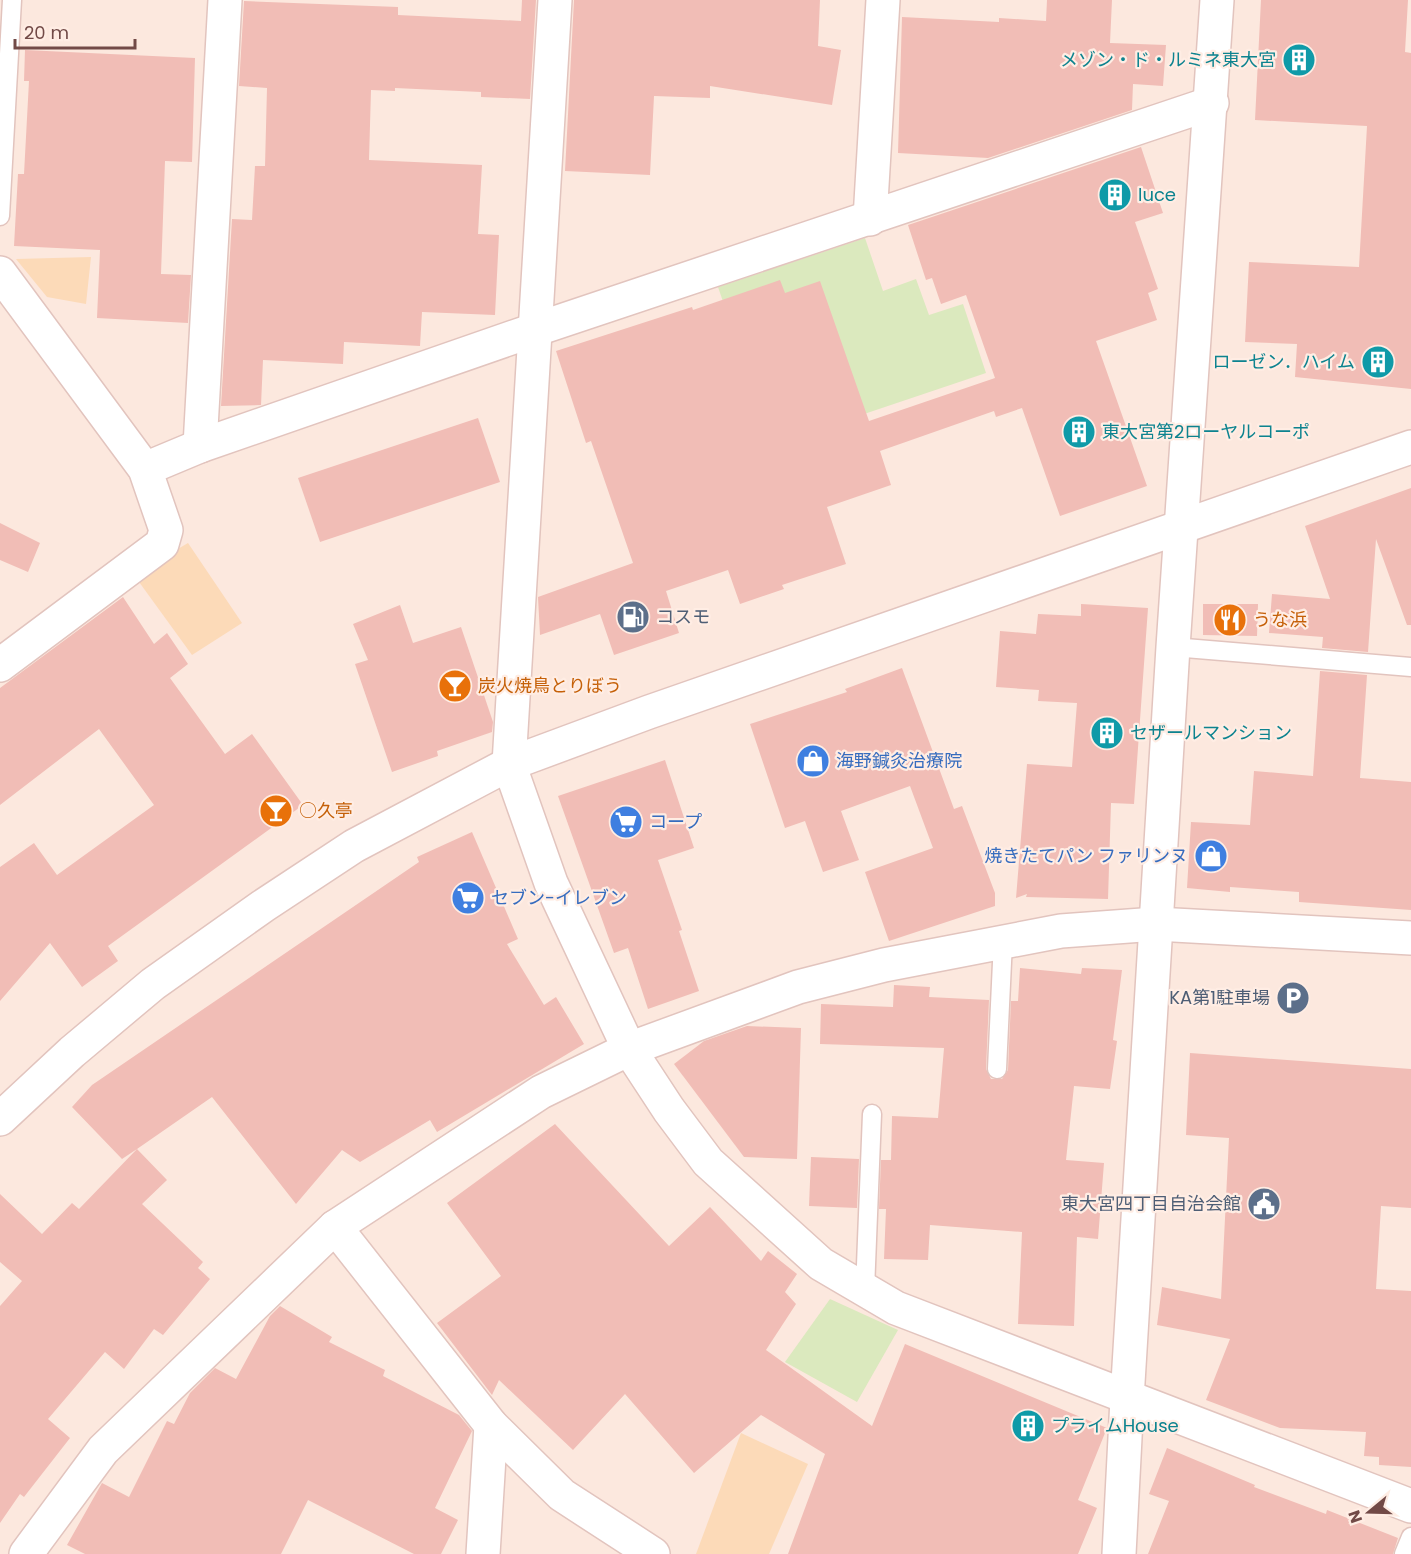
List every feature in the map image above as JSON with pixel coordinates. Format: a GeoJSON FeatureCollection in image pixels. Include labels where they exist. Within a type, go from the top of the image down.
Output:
{"type":"FeatureCollection","features":[{"type":"Feature","properties":{"kind":"street"},"geometry":{"type":"LineString","coordinates":[[200,446],[225,0]]}},
{"type":"Feature","properties":{"kind":"street"},"geometry":{"type":"LineString","coordinates":[[555,0],[509,764],[551,883],[628,1049],[708,1162],[821,1264],[865,1290],[896,1308],[1126,1399],[1411,1506]]}},
{"type":"Feature","properties":{"kind":"street"},"geometry":{"type":"LineString","coordinates":[[870,219],[883,0]]}},
{"type":"Feature","properties":{"kind":"street"},"geometry":{"type":"LineString","coordinates":[[1119,1554],[1126,1399],[1173,647],[1212,103],[1217,0]]}},
{"type":"Feature","properties":{"kind":"street"},"geometry":{"type":"LineString","coordinates":[[145,469],[200,446],[534,330],[1212,103]]}},
{"type":"Feature","properties":{"kind":"street"},"geometry":{"type":"LineString","coordinates":[[0,273],[145,469],[166,530],[162,544],[0,665]]}},
{"type":"Feature","properties":{"kind":"street"},"geometry":{"type":"LineString","coordinates":[[0,1119],[72,1052],[153,984],[263,906],[354,846],[509,764],[649,712],[1411,447]]}},
{"type":"Feature","properties":{"kind":"street"},"geometry":{"type":"LineString","coordinates":[[39,1550],[103,1450],[335,1227],[541,1092],[628,1049],[798,987],[884,964],[1061,931],[1156,924],[1411,938]]}},
{"type":"Feature","properties":{"kind":"street"},"geometry":{"type":"LineString","coordinates":[[335,1227],[491,1425],[562,1495],[653,1554]]}},
{"type":"Feature","properties":{"kind":"street"},"geometry":{"type":"LineString","coordinates":[[483,1554],[491,1425]]}},
{"type":"Feature","properties":{"kind":"lane"},"geometry":{"type":"LineString","coordinates":[[0,216],[12,0]]}},
{"type":"Feature","properties":{"kind":"lane"},"geometry":{"type":"LineString","coordinates":[[1173,647],[1411,667]]}},
{"type":"Feature","properties":{"kind":"lane"},"geometry":{"type":"LineString","coordinates":[[997,1069],[1003,941]]}},
{"type":"Feature","properties":{"kind":"lane"},"geometry":{"type":"LineString","coordinates":[[865,1290],[872,1114]]}},
{"type":"Feature","properties":{"kind":"lane"},"geometry":{"type":"LineString","coordinates":[[1404,1554],[1411,1537]]}},
{"type":"Feature","properties":{"kind":"green space"},"geometry":{"type":"Polygon","coordinates":[[[865,238],[883,291],[916,279],[929,315],[963,304],[986,373],[772,445],[718,287],[865,238]]]}},
{"type":"Feature","properties":{"kind":"green space"},"geometry":{"type":"Polygon","coordinates":[[[830,1299],[898,1330],[857,1402],[785,1362],[830,1299]]]}},
{"type":"Feature","properties":{"kind":"sand"},"geometry":{"type":"Polygon","coordinates":[[[91,257],[86,304],[47,297],[16,259],[91,257]]]}},
{"type":"Feature","properties":{"kind":"sand"},"geometry":{"type":"Polygon","coordinates":[[[188,543],[242,623],[192,655],[134,575],[188,543]]]}},
{"type":"Feature","properties":{"kind":"sand"},"geometry":{"type":"Polygon","coordinates":[[[741,1433],[808,1464],[769,1554],[696,1554],[741,1433]]]}},
{"type":"Feature","properties":{"kind":"building"},"geometry":{"type":"Polygon","coordinates":[[[522,0],[536,0],[530,99],[481,97],[481,92],[395,88],[395,91],[371,90],[369,160],[482,165],[478,234],[499,235],[495,315],[422,312],[420,346],[344,342],[343,364],[263,360],[261,405],[221,406],[232,219],[252,220],[255,166],[265,166],[267,88],[239,86],[244,1],[398,7],[398,15],[521,21],[522,0]]]}},
{"type":"Feature","properties":{"kind":"building"},"geometry":{"type":"Polygon","coordinates":[[[574,0],[820,0],[818,46],[841,50],[832,105],[710,86],[710,98],[654,96],[650,175],[565,171],[574,0]]]}},
{"type":"Feature","properties":{"kind":"building"},"geometry":{"type":"Polygon","coordinates":[[[1047,0],[1112,0],[1110,43],[1166,45],[1163,86],[1133,84],[1132,110],[988,158],[898,153],[902,17],[999,22],[999,18],[1046,21],[1047,0]]]}},
{"type":"Feature","properties":{"kind":"building"},"geometry":{"type":"Polygon","coordinates":[[[1261,0],[1408,0],[1405,52],[1411,53],[1411,389],[1295,377],[1297,344],[1245,342],[1249,262],[1359,267],[1367,126],[1255,120],[1261,0]]]}},
{"type":"Feature","properties":{"kind":"building"},"geometry":{"type":"Polygon","coordinates":[[[25,50],[195,58],[192,162],[165,161],[161,274],[191,275],[188,323],[97,318],[100,250],[14,246],[18,174],[24,174],[29,81],[24,81],[25,50]]]}},
{"type":"Feature","properties":{"kind":"building"},"geometry":{"type":"Polygon","coordinates":[[[1141,147],[1163,213],[1135,222],[1158,289],[1148,293],[1157,320],[1096,341],[1147,486],[1060,516],[1022,408],[996,417],[994,411],[880,451],[891,485],[827,507],[846,564],[782,585],[784,589],[740,604],[728,570],[666,591],[679,633],[614,655],[600,614],[540,635],[538,597],[633,563],[591,441],[586,443],[556,351],[692,307],[693,310],[780,280],[785,293],[820,281],[869,421],[995,378],[966,295],[941,304],[932,278],[926,280],[908,225],[1141,147]]]}},
{"type":"Feature","properties":{"kind":"building"},"geometry":{"type":"Polygon","coordinates":[[[478,418],[500,482],[320,542],[298,478],[478,418]]]}},
{"type":"Feature","properties":{"kind":"building"},"geometry":{"type":"Polygon","coordinates":[[[1411,488],[1411,625],[1407,625],[1376,539],[1368,652],[1322,648],[1323,637],[1269,633],[1272,594],[1330,599],[1305,526],[1411,488]]]}},
{"type":"Feature","properties":{"kind":"building"},"geometry":{"type":"Polygon","coordinates":[[[0,523],[40,543],[28,572],[0,560],[0,523]]]}},
{"type":"Feature","properties":{"kind":"building"},"geometry":{"type":"Polygon","coordinates":[[[123,597],[154,644],[167,633],[188,664],[170,678],[225,754],[252,734],[303,805],[108,946],[118,961],[82,987],[50,943],[0,1001],[0,867],[34,843],[57,875],[154,805],[99,729],[0,805],[0,688],[123,597]]]}},
{"type":"Feature","properties":{"kind":"building","name":"セザールマンション"},"geometry":{"type":"Polygon","coordinates":[[[1081,604],[1148,608],[1134,804],[1111,803],[1108,899],[1026,897],[1027,894],[1016,898],[1027,764],[1072,767],[1077,703],[1038,701],[1039,690],[996,687],[1000,631],[1036,634],[1038,614],[1081,616],[1081,604]]]}},
{"type":"Feature","properties":{"kind":"building","name":"うな浜"},"geometry":{"type":"Polygon","coordinates":[[[1203,604],[1258,604],[1257,636],[1203,635],[1203,604]]]}},
{"type":"Feature","properties":{"kind":"building"},"geometry":{"type":"Polygon","coordinates":[[[400,605],[413,643],[461,627],[493,722],[492,732],[437,751],[438,756],[392,772],[355,664],[368,660],[353,624],[400,605]]]}},
{"type":"Feature","properties":{"kind":"building"},"geometry":{"type":"Polygon","coordinates":[[[902,668],[954,809],[962,806],[995,893],[995,906],[889,941],[865,872],[933,848],[910,786],[841,811],[859,860],[823,872],[805,821],[785,828],[750,724],[847,692],[845,689],[902,668]]]}},
{"type":"Feature","properties":{"kind":"building"},"geometry":{"type":"Polygon","coordinates":[[[1320,671],[1367,675],[1360,778],[1411,782],[1411,910],[1299,902],[1299,892],[1230,887],[1230,892],[1187,888],[1191,822],[1250,825],[1254,771],[1313,776],[1320,671]]]}},
{"type":"Feature","properties":{"kind":"building"},"geometry":{"type":"Polygon","coordinates":[[[665,760],[694,848],[658,860],[682,930],[679,931],[699,991],[648,1009],[628,948],[614,953],[558,796],[665,760]]]}},
{"type":"Feature","properties":{"kind":"building"},"geometry":{"type":"Polygon","coordinates":[[[472,832],[518,939],[507,944],[544,1005],[556,997],[584,1044],[437,1132],[430,1120],[360,1162],[342,1150],[296,1204],[212,1097],[122,1159],[72,1107],[92,1085],[419,862],[417,857],[472,832]]]}},
{"type":"Feature","properties":{"kind":"building"},"geometry":{"type":"Polygon","coordinates":[[[1020,968],[1081,974],[1082,968],[1122,970],[1113,1040],[1117,1041],[1110,1089],[1074,1086],[1066,1160],[1104,1163],[1098,1239],[1077,1237],[1074,1326],[1018,1324],[1022,1232],[930,1225],[928,1260],[884,1259],[886,1209],[879,1209],[881,1160],[891,1160],[892,1116],[938,1118],[944,1048],[820,1044],[821,1004],[893,1007],[894,985],[930,987],[929,997],[989,1000],[986,1069],[991,1079],[1002,1079],[1008,1070],[1011,1001],[1018,1001],[1020,968]]]}},
{"type":"Feature","properties":{"kind":"building"},"geometry":{"type":"Polygon","coordinates":[[[747,1026],[801,1028],[797,1159],[744,1157],[674,1064],[704,1041],[747,1026]]]}},
{"type":"Feature","properties":{"kind":"building"},"geometry":{"type":"Polygon","coordinates":[[[1190,1053],[1411,1069],[1411,1208],[1381,1206],[1376,1289],[1411,1291],[1411,1467],[1379,1465],[1379,1457],[1364,1456],[1366,1432],[1280,1428],[1206,1400],[1230,1339],[1157,1325],[1162,1287],[1221,1299],[1229,1138],[1186,1135],[1190,1053]]]}},
{"type":"Feature","properties":{"kind":"building"},"geometry":{"type":"Polygon","coordinates":[[[555,1124],[669,1246],[710,1207],[761,1261],[768,1251],[797,1274],[785,1292],[796,1304],[766,1350],[872,1426],[905,1344],[1107,1428],[1078,1500],[1097,1508],[1078,1554],[788,1554],[825,1454],[761,1415],[694,1473],[625,1394],[573,1450],[499,1380],[492,1395],[437,1323],[501,1276],[447,1203],[555,1124]]]}},
{"type":"Feature","properties":{"kind":"building"},"geometry":{"type":"Polygon","coordinates":[[[137,1149],[167,1180],[142,1204],[203,1262],[198,1268],[210,1279],[163,1335],[154,1329],[124,1369],[105,1352],[48,1419],[70,1438],[24,1497],[20,1494],[0,1523],[0,1306],[22,1281],[0,1262],[0,1194],[42,1234],[72,1203],[79,1209],[137,1149]]]}},
{"type":"Feature","properties":{"kind":"building"},"geometry":{"type":"Polygon","coordinates":[[[811,1157],[859,1159],[857,1208],[809,1206],[811,1157]]]}},
{"type":"Feature","properties":{"kind":"building"},"geometry":{"type":"Polygon","coordinates":[[[280,1306],[332,1337],[329,1342],[385,1370],[383,1376],[459,1415],[472,1431],[435,1508],[458,1520],[441,1554],[414,1554],[308,1500],[281,1554],[85,1554],[67,1545],[102,1483],[129,1497],[167,1421],[174,1424],[190,1393],[215,1368],[236,1379],[270,1316],[280,1306]]]}},
{"type":"Feature","properties":{"kind":"building"},"geometry":{"type":"Polygon","coordinates":[[[1167,1448],[1255,1485],[1254,1487],[1326,1514],[1327,1510],[1398,1538],[1393,1554],[1148,1554],[1169,1501],[1149,1494],[1167,1448]]]}},
{"type":"Feature","properties":{"kind":"place","name":"メゾン・ド・ルミネ東大宮"},"geometry":{"type":"Point","coordinates":[1299,60]}},
{"type":"Feature","properties":{"kind":"place","name":"luce"},"geometry":{"type":"Point","coordinates":[1115,195]}},
{"type":"Feature","properties":{"kind":"place","name":"ローゼン．ハイム"},"geometry":{"type":"Point","coordinates":[1378,362]}},
{"type":"Feature","properties":{"kind":"place","name":"東大宮第2ローヤルコーポ"},"geometry":{"type":"Point","coordinates":[1079,432]}},
{"type":"Feature","properties":{"kind":"place","name":"コスモ"},"geometry":{"type":"Point","coordinates":[633,617]}},
{"type":"Feature","properties":{"kind":"place","name":"うな浜"},"geometry":{"type":"Point","coordinates":[1230,620]}},
{"type":"Feature","properties":{"kind":"place","name":"炭火焼鳥とりぼう"},"geometry":{"type":"Point","coordinates":[455,686]}},
{"type":"Feature","properties":{"kind":"place","name":"セザールマンション"},"geometry":{"type":"Point","coordinates":[1107,733]}},
{"type":"Feature","properties":{"kind":"place","name":"海野鍼灸治療院"},"geometry":{"type":"Point","coordinates":[813,761]}},
{"type":"Feature","properties":{"kind":"place","name":"○久亭"},"geometry":{"type":"Point","coordinates":[276,811]}},
{"type":"Feature","properties":{"kind":"place","name":"コープ"},"geometry":{"type":"Point","coordinates":[626,822]}},
{"type":"Feature","properties":{"kind":"place","name":"焼きたてパン ファリンヌ"},"geometry":{"type":"Point","coordinates":[1211,856]}},
{"type":"Feature","properties":{"kind":"place","name":"セブン-イレブン"},"geometry":{"type":"Point","coordinates":[468,898]}},
{"type":"Feature","properties":{"kind":"place","name":"KA第1駐車場"},"geometry":{"type":"Point","coordinates":[1293,998]}},
{"type":"Feature","properties":{"kind":"place","name":"東大宮四丁目自治会館"},"geometry":{"type":"Point","coordinates":[1264,1204]}},
{"type":"Feature","properties":{"kind":"place","name":"プライムHouse"},"geometry":{"type":"Point","coordinates":[1028,1426]}}]}
